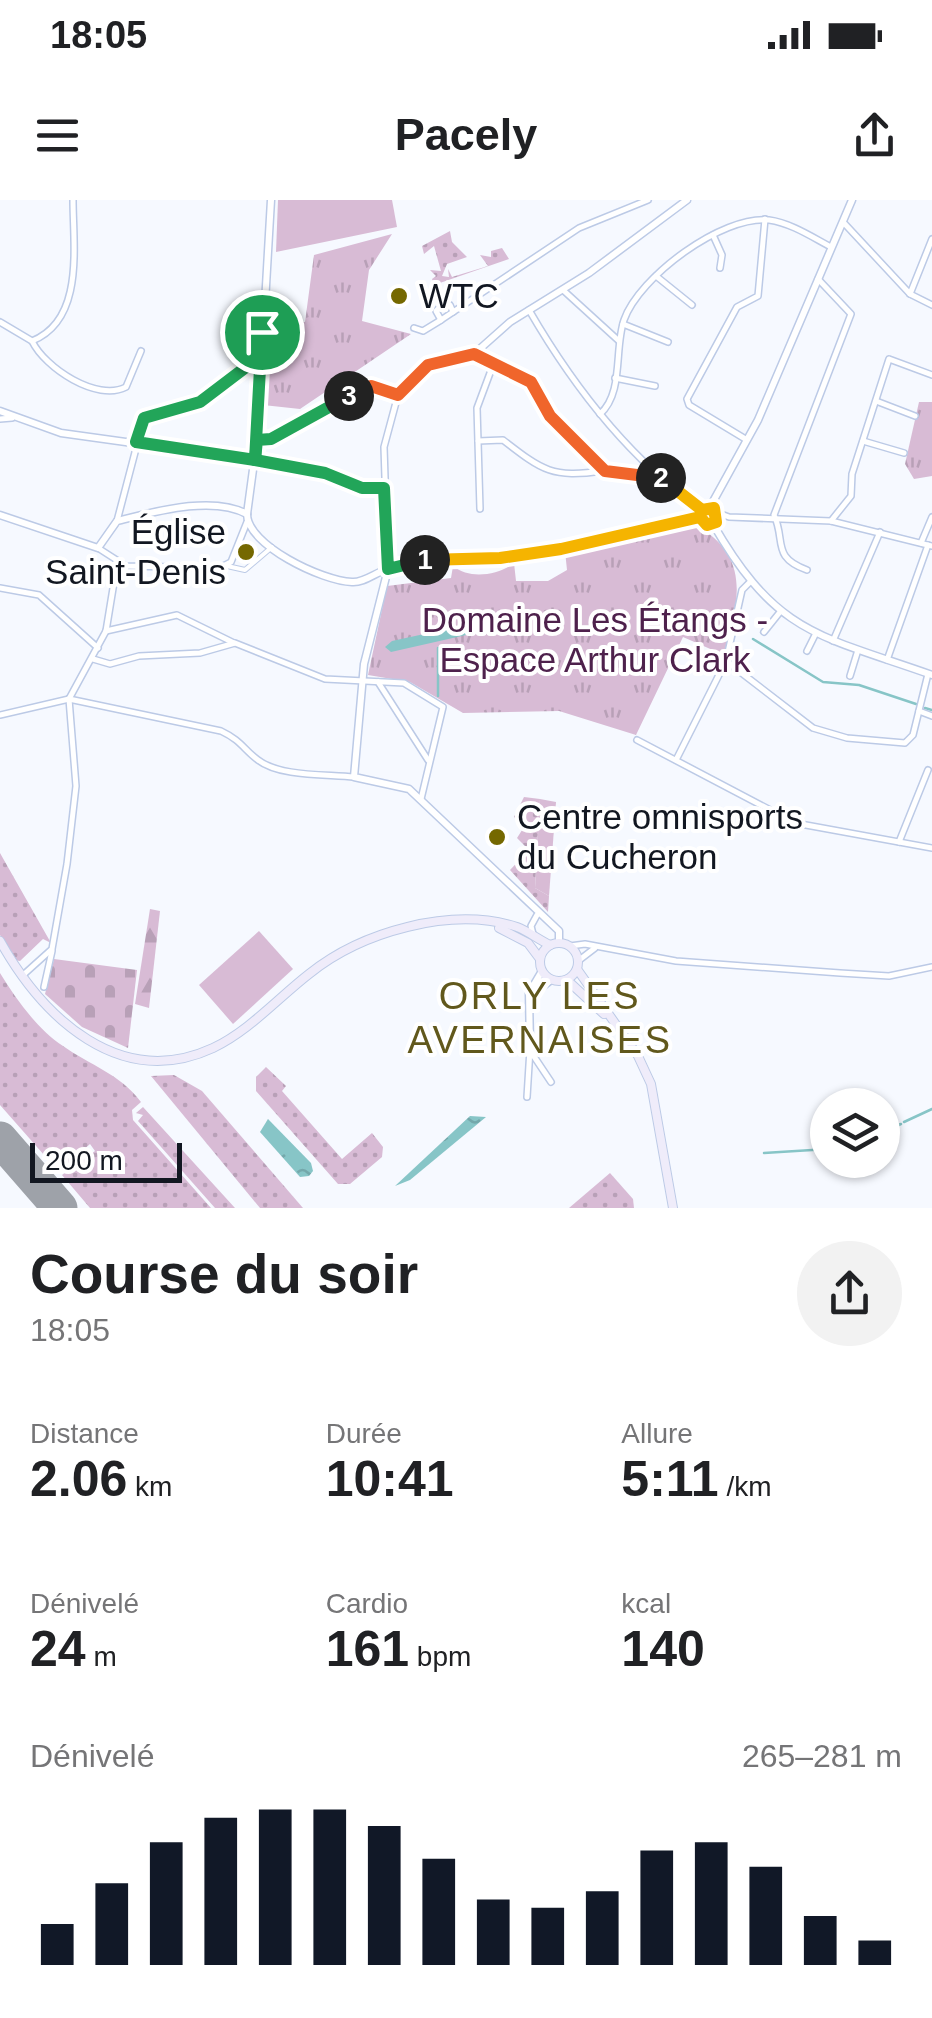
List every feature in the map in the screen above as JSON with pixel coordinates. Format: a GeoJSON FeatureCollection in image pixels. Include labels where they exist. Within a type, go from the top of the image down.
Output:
{"type":"FeatureCollection","features":[{"type":"Feature","properties":{"kind":"main road"},"geometry":{"type":"LineString","coordinates":[[480,923],[516,935],[540,959],[542,971],[552,980],[567,980],[617,1028]]}},
{"type":"Feature","properties":{"kind":"main road"},"geometry":{"type":"LineString","coordinates":[[0,941],[22,977],[60,1021],[92,1044],[134,1059],[173,1060],[213,1048],[234,1036],[314,970],[357,944],[417,925],[480,923],[516,927],[534,937],[570,946],[578,965],[644,1067],[656,1099],[673,1208]]}},
{"type":"Feature","properties":{"kind":"main road"},"geometry":{"type":"LineString","coordinates":[[540,959],[554,944]]}},
{"type":"Feature","properties":{"kind":"main road"},"geometry":{"type":"LineString","coordinates":[[567,980],[578,965]]}},
{"type":"Feature","properties":{"kind":"street"},"geometry":{"type":"LineString","coordinates":[[32,341],[40,338],[71,298],[73,200]]}},
{"type":"Feature","properties":{"kind":"street"},"geometry":{"type":"LineString","coordinates":[[98,548],[118,521],[144,418],[200,402],[254,361],[262,332],[271,200]]}},
{"type":"Feature","properties":{"kind":"street"},"geometry":{"type":"LineString","coordinates":[[414,328],[423,331],[579,228],[648,200]]}},
{"type":"Feature","properties":{"kind":"street"},"geometry":{"type":"LineString","coordinates":[[668,200],[674,208]]}},
{"type":"Feature","properties":{"kind":"street"},"geometry":{"type":"LineString","coordinates":[[354,777],[367,650],[388,569],[386,434],[398,395],[428,365],[474,354],[684,200]]}},
{"type":"Feature","properties":{"kind":"street"},"geometry":{"type":"LineString","coordinates":[[713,524],[705,524],[704,511],[747,440],[852,200]]}},
{"type":"Feature","properties":{"kind":"street"},"geometry":{"type":"LineString","coordinates":[[600,414],[610,404],[623,324],[637,296],[656,276],[713,234],[735,224],[765,219],[790,225],[832,248]]}},
{"type":"Feature","properties":{"kind":"street"},"geometry":{"type":"LineString","coordinates":[[747,440],[687,402],[706,358],[737,307],[758,296],[765,219]]}},
{"type":"Feature","properties":{"kind":"street"},"geometry":{"type":"LineString","coordinates":[[843,222],[910,294],[932,304]]}},
{"type":"Feature","properties":{"kind":"street"},"geometry":{"type":"LineString","coordinates":[[713,234],[722,255],[720,268]]}},
{"type":"Feature","properties":{"kind":"street"},"geometry":{"type":"LineString","coordinates":[[910,294],[932,239]]}},
{"type":"Feature","properties":{"kind":"street"},"geometry":{"type":"LineString","coordinates":[[656,276],[692,305]]}},
{"type":"Feature","properties":{"kind":"street"},"geometry":{"type":"LineString","coordinates":[[807,570],[795,565],[780,548],[776,519],[850,317],[850,310],[818,279]]}},
{"type":"Feature","properties":{"kind":"street"},"geometry":{"type":"LineString","coordinates":[[563,290],[619,342]]}},
{"type":"Feature","properties":{"kind":"street"},"geometry":{"type":"LineString","coordinates":[[440,320],[436,311],[442,305],[450,304],[453,312]]}},
{"type":"Feature","properties":{"kind":"street"},"geometry":{"type":"LineString","coordinates":[[529,310],[600,414],[657,475],[704,511]]}},
{"type":"Feature","properties":{"kind":"street"},"geometry":{"type":"LineString","coordinates":[[0,322],[32,341],[97,393],[126,387],[141,350]]}},
{"type":"Feature","properties":{"kind":"street"},"geometry":{"type":"LineString","coordinates":[[623,324],[668,342]]}},
{"type":"Feature","properties":{"kind":"street"},"geometry":{"type":"LineString","coordinates":[[227,334],[259,346]]}},
{"type":"Feature","properties":{"kind":"street"},"geometry":{"type":"LineString","coordinates":[[228,566],[247,518],[257,440],[259,346]]}},
{"type":"Feature","properties":{"kind":"street"},"geometry":{"type":"LineString","coordinates":[[474,354],[522,376],[536,390],[550,416],[605,471]]}},
{"type":"Feature","properties":{"kind":"street"},"geometry":{"type":"LineString","coordinates":[[831,522],[851,496],[852,474],[889,358],[932,375]]}},
{"type":"Feature","properties":{"kind":"street"},"geometry":{"type":"LineString","coordinates":[[254,361],[260,372]]}},
{"type":"Feature","properties":{"kind":"street"},"geometry":{"type":"LineString","coordinates":[[480,508],[478,398],[492,365]]}},
{"type":"Feature","properties":{"kind":"street"},"geometry":{"type":"LineString","coordinates":[[615,378],[655,386]]}},
{"type":"Feature","properties":{"kind":"street"},"geometry":{"type":"LineString","coordinates":[[257,440],[271,439],[363,387],[398,395]]}},
{"type":"Feature","properties":{"kind":"street"},"geometry":{"type":"LineString","coordinates":[[876,400],[915,416]]}},
{"type":"Feature","properties":{"kind":"street"},"geometry":{"type":"LineString","coordinates":[[0,411],[60,433],[255,460],[325,473],[362,488],[384,488]]}},
{"type":"Feature","properties":{"kind":"street"},"geometry":{"type":"LineString","coordinates":[[0,420],[16,417]]}},
{"type":"Feature","properties":{"kind":"street"},"geometry":{"type":"LineString","coordinates":[[478,441],[504,440],[543,470],[565,476],[605,471],[657,475]]}},
{"type":"Feature","properties":{"kind":"street"},"geometry":{"type":"LineString","coordinates":[[862,440],[904,453]]}},
{"type":"Feature","properties":{"kind":"street"},"geometry":{"type":"LineString","coordinates":[[118,521],[214,505],[247,518],[283,559],[352,582],[388,569],[443,558],[500,558],[561,549],[704,511],[831,522],[927,544]]}},
{"type":"Feature","properties":{"kind":"street"},"geometry":{"type":"LineString","coordinates":[[713,524],[718,513]]}},
{"type":"Feature","properties":{"kind":"street"},"geometry":{"type":"LineString","coordinates":[[0,515],[98,548],[117,564],[228,566],[245,570],[272,547]]}},
{"type":"Feature","properties":{"kind":"street"},"geometry":{"type":"LineString","coordinates":[[886,660],[927,544],[932,516]]}},
{"type":"Feature","properties":{"kind":"street"},"geometry":{"type":"LineString","coordinates":[[713,524],[750,582],[780,612],[833,641],[930,674],[909,742],[847,738],[814,728],[784,710],[726,661]]}},
{"type":"Feature","properties":{"kind":"street"},"geometry":{"type":"LineString","coordinates":[[833,641],[880,532]]}},
{"type":"Feature","properties":{"kind":"street"},"geometry":{"type":"LineString","coordinates":[[44,988],[76,786],[69,700],[106,631],[117,564]]}},
{"type":"Feature","properties":{"kind":"street"},"geometry":{"type":"LineString","coordinates":[[676,760],[726,661],[742,590],[750,582]]}},
{"type":"Feature","properties":{"kind":"street"},"geometry":{"type":"LineString","coordinates":[[0,588],[39,595],[98,648]]}},
{"type":"Feature","properties":{"kind":"street"},"geometry":{"type":"LineString","coordinates":[[764,632],[780,612]]}},
{"type":"Feature","properties":{"kind":"street"},"geometry":{"type":"LineString","coordinates":[[106,631],[176,616],[325,679],[404,684],[443,708],[421,799]]}},
{"type":"Feature","properties":{"kind":"street"},"geometry":{"type":"LineString","coordinates":[[807,651],[816,633]]}},
{"type":"Feature","properties":{"kind":"street"},"geometry":{"type":"LineString","coordinates":[[93,658],[110,664],[138,656],[200,653],[234,643]]}},
{"type":"Feature","properties":{"kind":"street"},"geometry":{"type":"LineString","coordinates":[[850,676],[858,650]]}},
{"type":"Feature","properties":{"kind":"street"},"geometry":{"type":"LineString","coordinates":[[378,682],[428,760]]}},
{"type":"Feature","properties":{"kind":"street"},"geometry":{"type":"LineString","coordinates":[[0,715],[69,700],[222,731],[244,742],[261,763],[278,768],[410,788],[559,932],[554,944]]}},
{"type":"Feature","properties":{"kind":"street"},"geometry":{"type":"LineString","coordinates":[[919,711],[932,716]]}},
{"type":"Feature","properties":{"kind":"street"},"geometry":{"type":"LineString","coordinates":[[636,740],[795,823],[932,848]]}},
{"type":"Feature","properties":{"kind":"street"},"geometry":{"type":"LineString","coordinates":[[899,842],[928,770]]}},
{"type":"Feature","properties":{"kind":"street"},"geometry":{"type":"LineString","coordinates":[[534,937],[530,926],[538,915]]}},
{"type":"Feature","properties":{"kind":"street"},"geometry":{"type":"LineString","coordinates":[[570,946],[676,960],[889,976],[932,967]]}},
{"type":"Feature","properties":{"kind":"street"},"geometry":{"type":"LineString","coordinates":[[578,965],[598,947]]}},
{"type":"Feature","properties":{"kind":"street"},"geometry":{"type":"LineString","coordinates":[[22,977],[52,949]]}},
{"type":"Feature","properties":{"kind":"street"},"geometry":{"type":"LineString","coordinates":[[528,1097],[529,993],[542,971]]}},
{"type":"Feature","properties":{"kind":"street"},"geometry":{"type":"LineString","coordinates":[[529,1020],[533,996],[552,980]]}},
{"type":"Feature","properties":{"kind":"street"},"geometry":{"type":"LineString","coordinates":[[530,1049],[537,1066],[551,1082]]}},
{"type":"Feature","properties":{"kind":"street"},"geometry":{"type":"LineString","coordinates":[[528,1080],[537,1066]]}},
{"type":"Feature","properties":{"kind":"green space"},"geometry":{"type":"Polygon","coordinates":[[[278,200],[392,200],[397,227],[276,252],[278,200]]]}},
{"type":"Feature","properties":{"kind":"green space"},"geometry":{"type":"Polygon","coordinates":[[[450,231],[452,242],[467,257],[447,264],[442,276],[449,277],[448,269],[452,277],[488,266],[480,255],[491,257],[491,251],[502,248],[509,259],[434,285],[432,279],[436,276],[430,270],[441,271],[434,246],[424,254],[422,246],[450,231]]]}},
{"type":"Feature","properties":{"kind":"green space"},"geometry":{"type":"Polygon","coordinates":[[[392,234],[369,270],[362,321],[411,334],[300,409],[263,405],[269,319],[305,322],[314,255],[392,234]]]}},
{"type":"Feature","properties":{"kind":"green space"},"geometry":{"type":"Polygon","coordinates":[[[919,402],[932,402],[932,476],[914,479],[905,464],[919,402]]]}},
{"type":"Feature","properties":{"kind":"green space","name":"Domaine Les Étangs - Espace Arthur Clark"},"geometry":{"type":"Polygon","coordinates":[[[694,524],[713,537],[733,565],[736,598],[724,655],[683,637],[636,735],[559,711],[463,713],[410,682],[368,675],[387,586],[451,578],[453,566],[467,573],[484,574],[514,563],[516,581],[548,581],[567,570],[565,551],[694,524]]]}},
{"type":"Feature","properties":{"kind":"green space"},"geometry":{"type":"Polygon","coordinates":[[[524,797],[540,799],[535,888],[549,896],[548,912],[510,870],[529,850],[517,838],[524,827],[514,817],[524,797]]]}},
{"type":"Feature","properties":{"kind":"green space"},"geometry":{"type":"Polygon","coordinates":[[[540,799],[556,802],[549,896],[535,888],[540,799]]]}},
{"type":"Feature","properties":{"kind":"green space"},"geometry":{"type":"Polygon","coordinates":[[[0,853],[51,943],[43,939],[20,961],[14,960],[0,935],[0,853]]]}},
{"type":"Feature","properties":{"kind":"green space"},"geometry":{"type":"Polygon","coordinates":[[[150,909],[160,911],[149,1008],[135,1004],[150,909]]]}},
{"type":"Feature","properties":{"kind":"green space"},"geometry":{"type":"Polygon","coordinates":[[[259,931],[293,969],[233,1024],[199,985],[259,931]]]}},
{"type":"Feature","properties":{"kind":"green space"},"geometry":{"type":"Polygon","coordinates":[[[54,959],[137,970],[128,1048],[82,1027],[45,994],[54,959]]]}},
{"type":"Feature","properties":{"kind":"green space"},"geometry":{"type":"Polygon","coordinates":[[[0,973],[44,1031],[114,1077],[141,1102],[132,1110],[133,1120],[211,1208],[90,1208],[62,1175],[95,1151],[90,1144],[59,1172],[0,1105],[0,973]]]}},
{"type":"Feature","properties":{"kind":"green space"},"geometry":{"type":"Polygon","coordinates":[[[266,1067],[286,1086],[282,1091],[342,1159],[372,1133],[383,1147],[382,1157],[350,1184],[338,1184],[256,1091],[256,1077],[266,1067]]]}},
{"type":"Feature","properties":{"kind":"green space"},"geometry":{"type":"Polygon","coordinates":[[[174,1075],[202,1091],[303,1208],[260,1208],[151,1076],[174,1075]]]}},
{"type":"Feature","properties":{"kind":"green space"},"geometry":{"type":"Polygon","coordinates":[[[143,1107],[235,1208],[215,1208],[138,1121],[143,1115],[136,1113],[143,1107]]]}},
{"type":"Feature","properties":{"kind":"green space"},"geometry":{"type":"Polygon","coordinates":[[[610,1173],[633,1199],[634,1208],[569,1208],[610,1173]]]}},
{"type":"Feature","properties":{"kind":"water"},"geometry":{"type":"Polygon","coordinates":[[[507,616],[507,625],[497,628],[391,652],[385,647],[392,641],[507,616]]]}},
{"type":"Feature","properties":{"kind":"water"},"geometry":{"type":"Polygon","coordinates":[[[470,1116],[486,1117],[410,1180],[395,1186],[470,1116]]]}},
{"type":"Feature","properties":{"kind":"water"},"geometry":{"type":"Polygon","coordinates":[[[268,1119],[311,1163],[313,1171],[309,1176],[300,1177],[260,1132],[268,1119]]]}},
{"type":"Feature","properties":{"kind":"waterway"},"geometry":{"type":"LineString","coordinates":[[753,639],[823,682],[859,685],[916,704]]}},
{"type":"Feature","properties":{"kind":"waterway"},"geometry":{"type":"LineString","coordinates":[[438,648],[438,696]]}},
{"type":"Feature","properties":{"kind":"waterway"},"geometry":{"type":"LineString","coordinates":[[925,708],[932,710]]}},
{"type":"Feature","properties":{"kind":"waterway"},"geometry":{"type":"LineString","coordinates":[[904,1122],[932,1109]]}},
{"type":"Feature","properties":{"kind":"waterway"},"geometry":{"type":"LineString","coordinates":[[764,1153],[810,1150]]}},
{"type":"Feature","properties":{"kind":"taxiway"},"geometry":{"type":"LineString","coordinates":[[0,1148],[42,1188],[56,1208]]}},
{"type":"Feature","properties":{"kind":"runway"},"geometry":{"type":"LineString","coordinates":[[0,1139],[60,1208]]}},
{"type":"Feature","properties":{"kind":"place","name":"WTC"},"geometry":{"type":"Point","coordinates":[399,296]}},
{"type":"Feature","properties":{"kind":"place","name":"Église Saint-Denis"},"geometry":{"type":"Point","coordinates":[246,552]}},
{"type":"Feature","properties":{"kind":"place","name":"Centre omnisports du Cucheron"},"geometry":{"type":"Point","coordinates":[497,837]}},
{"type":"Feature","properties":{"kind":"district","name":"ORLY LES AVERNAISES"},"geometry":{"type":"Point","coordinates":[540,1018]}},
{"type":"Feature","properties":{"kind":"route"},"geometry":{"type":"LineString","coordinates":[[262,332],[252,354],[254,361],[228,384],[200,402],[144,418],[136,442],[255,460],[257,440],[271,439],[291,424],[326,411],[363,387],[398,395],[428,365],[474,354],[531,382],[550,416],[605,471],[657,475],[702,510],[714,508],[717,519],[707,525],[700,517],[597,542],[507,557],[454,556],[388,569],[390,542],[384,488],[362,488],[325,473],[255,460],[262,332]]}}]}
